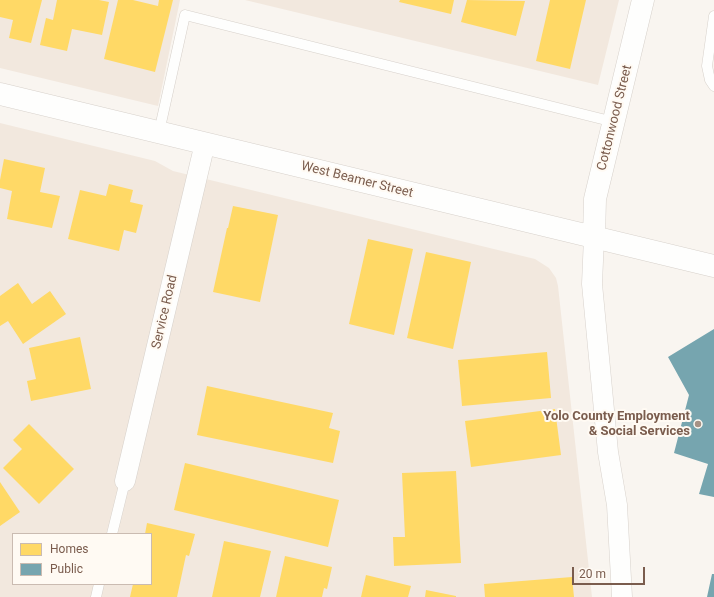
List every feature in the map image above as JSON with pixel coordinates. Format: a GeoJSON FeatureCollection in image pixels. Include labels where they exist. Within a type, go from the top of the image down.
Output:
{"type":"FeatureCollection","features":[{"type":"Feature","properties":{"kind":"street","name":"Cottonwood Street"},"geometry":{"type":"LineString","coordinates":[[594,237],[595,199],[644,0]]}},
{"type":"Feature","properties":{"kind":"street","name":"West Beamer Street"},"geometry":{"type":"LineString","coordinates":[[0,94],[714,266]]}},
{"type":"Feature","properties":{"kind":"street","name":"Service Road"},"geometry":{"type":"LineString","coordinates":[[125,481],[205,143]]}},
{"type":"Feature","properties":{"kind":"street"},"geometry":{"type":"LineString","coordinates":[[594,237],[592,284],[608,452],[617,505],[622,597]]}},
{"type":"Feature","properties":{"kind":"lane"},"geometry":{"type":"LineString","coordinates":[[159,132],[185,15],[614,122]]}},
{"type":"Feature","properties":{"kind":"lane"},"geometry":{"type":"LineString","coordinates":[[714,16],[707,66],[710,80],[714,86]]}},
{"type":"Feature","properties":{"kind":"lane"},"geometry":{"type":"LineString","coordinates":[[112,533],[125,481]]}},
{"type":"Feature","properties":{"kind":"lane"},"geometry":{"type":"LineString","coordinates":[[96,597],[99,585]]}},
{"type":"Feature","properties":{"kind":"shaded area"},"geometry":{"type":"Polygon","coordinates":[[[0,0],[180,0],[158,106],[0,68],[0,0]]]}},
{"type":"Feature","properties":{"kind":"shaded area"},"geometry":{"type":"Polygon","coordinates":[[[245,0],[619,0],[598,85],[245,0]]]}},
{"type":"Feature","properties":{"kind":"shaded area"},"geometry":{"type":"Polygon","coordinates":[[[0,123],[155,161],[173,171],[535,259],[549,268],[556,278],[558,286],[592,597],[0,597],[0,123]]]}},
{"type":"Feature","properties":{"kind":"building: Homes"},"geometry":{"type":"Polygon","coordinates":[[[0,0],[42,0],[31,43],[9,38],[13,20],[0,17],[0,0]]]}},
{"type":"Feature","properties":{"kind":"building: Homes"},"geometry":{"type":"Polygon","coordinates":[[[57,0],[99,0],[109,2],[102,35],[72,29],[67,51],[40,45],[46,18],[53,20],[57,0]]]}},
{"type":"Feature","properties":{"kind":"building: Homes"},"geometry":{"type":"Polygon","coordinates":[[[118,0],[133,0],[158,6],[159,0],[173,0],[155,72],[104,59],[118,0]]]}},
{"type":"Feature","properties":{"kind":"building: Homes"},"geometry":{"type":"Polygon","coordinates":[[[400,0],[454,0],[451,14],[399,2],[400,0]]]}},
{"type":"Feature","properties":{"kind":"building: Homes"},"geometry":{"type":"Polygon","coordinates":[[[467,0],[525,1],[516,36],[461,22],[467,0]]]}},
{"type":"Feature","properties":{"kind":"building: Homes"},"geometry":{"type":"Polygon","coordinates":[[[550,0],[586,0],[570,69],[536,61],[550,0]]]}},
{"type":"Feature","properties":{"kind":"building: Homes"},"geometry":{"type":"Polygon","coordinates":[[[4,159],[45,168],[40,192],[60,196],[52,228],[7,219],[12,191],[0,188],[4,159]]]}},
{"type":"Feature","properties":{"kind":"building: Homes"},"geometry":{"type":"Polygon","coordinates":[[[109,184],[133,190],[130,202],[143,205],[136,233],[124,230],[119,251],[68,239],[80,190],[106,196],[109,184]]]}},
{"type":"Feature","properties":{"kind":"building: Homes"},"geometry":{"type":"Polygon","coordinates":[[[233,206],[278,215],[260,302],[213,292],[233,206]]]}},
{"type":"Feature","properties":{"kind":"building: Homes"},"geometry":{"type":"Polygon","coordinates":[[[368,239],[413,249],[394,335],[349,324],[368,239]]]}},
{"type":"Feature","properties":{"kind":"building: Homes"},"geometry":{"type":"Polygon","coordinates":[[[426,252],[471,262],[453,349],[407,338],[426,252]]]}},
{"type":"Feature","properties":{"kind":"building: Homes"},"geometry":{"type":"Polygon","coordinates":[[[18,283],[32,304],[50,291],[66,314],[23,344],[8,321],[0,326],[0,296],[18,283]]]}},
{"type":"Feature","properties":{"kind":"building: Homes"},"geometry":{"type":"Polygon","coordinates":[[[80,337],[91,389],[31,401],[27,381],[36,379],[29,348],[80,337]]]}},
{"type":"Feature","properties":{"kind":"building: Homes"},"geometry":{"type":"Polygon","coordinates":[[[547,352],[551,398],[462,406],[458,360],[547,352]]]}},
{"type":"Feature","properties":{"kind":"building: Homes"},"geometry":{"type":"Polygon","coordinates":[[[207,386],[333,413],[329,428],[340,431],[333,463],[197,435],[207,386]]]}},
{"type":"Feature","properties":{"kind":"building: Homes"},"geometry":{"type":"Polygon","coordinates":[[[555,409],[561,455],[471,467],[465,421],[555,409]]]}},
{"type":"Feature","properties":{"kind":"building: Homes"},"geometry":{"type":"Polygon","coordinates":[[[29,424],[74,469],[39,504],[3,468],[22,449],[13,440],[29,424]]]}},
{"type":"Feature","properties":{"kind":"building: Homes"},"geometry":{"type":"Polygon","coordinates":[[[185,463],[339,500],[328,547],[174,510],[185,463]]]}},
{"type":"Feature","properties":{"kind":"building: Homes"},"geometry":{"type":"Polygon","coordinates":[[[456,471],[461,563],[394,566],[393,537],[405,537],[402,473],[456,471]]]}},
{"type":"Feature","properties":{"kind":"building: Homes"},"geometry":{"type":"Polygon","coordinates":[[[0,482],[20,512],[0,526],[0,482]]]}},
{"type":"Feature","properties":{"kind":"building: Homes"},"geometry":{"type":"Polygon","coordinates":[[[147,523],[195,534],[189,556],[186,555],[177,597],[130,597],[133,585],[152,585],[152,533],[145,533],[147,523]]]}},
{"type":"Feature","properties":{"kind":"building: Homes"},"geometry":{"type":"Polygon","coordinates":[[[224,541],[271,551],[260,597],[212,597],[224,541]]]}},
{"type":"Feature","properties":{"kind":"building: Homes"},"geometry":{"type":"Polygon","coordinates":[[[285,556],[332,567],[327,589],[324,588],[322,597],[276,597],[285,556]]]}},
{"type":"Feature","properties":{"kind":"building: Homes"},"geometry":{"type":"Polygon","coordinates":[[[366,575],[411,586],[408,597],[361,597],[366,575]]]}},
{"type":"Feature","properties":{"kind":"building: Homes"},"geometry":{"type":"Polygon","coordinates":[[[572,577],[574,597],[485,597],[484,584],[572,577]]]}},
{"type":"Feature","properties":{"kind":"building: Homes"},"geometry":{"type":"Polygon","coordinates":[[[426,590],[456,596],[456,597],[425,597],[426,590]]]}},
{"type":"Feature","properties":{"kind":"building: Public","name":"Yolo County Employment & Social Services"},"geometry":{"type":"Polygon","coordinates":[[[714,329],[714,497],[699,494],[708,464],[674,453],[689,395],[668,357],[714,329]]]}},
{"type":"Feature","properties":{"kind":"building: Public"},"geometry":{"type":"Polygon","coordinates":[[[712,574],[714,574],[714,597],[707,597],[712,574]]]}},
{"type":"Feature","properties":{"kind":"place","name":"Yolo County Employment & Social Services"},"geometry":{"type":"Point","coordinates":[698,424]}}]}
